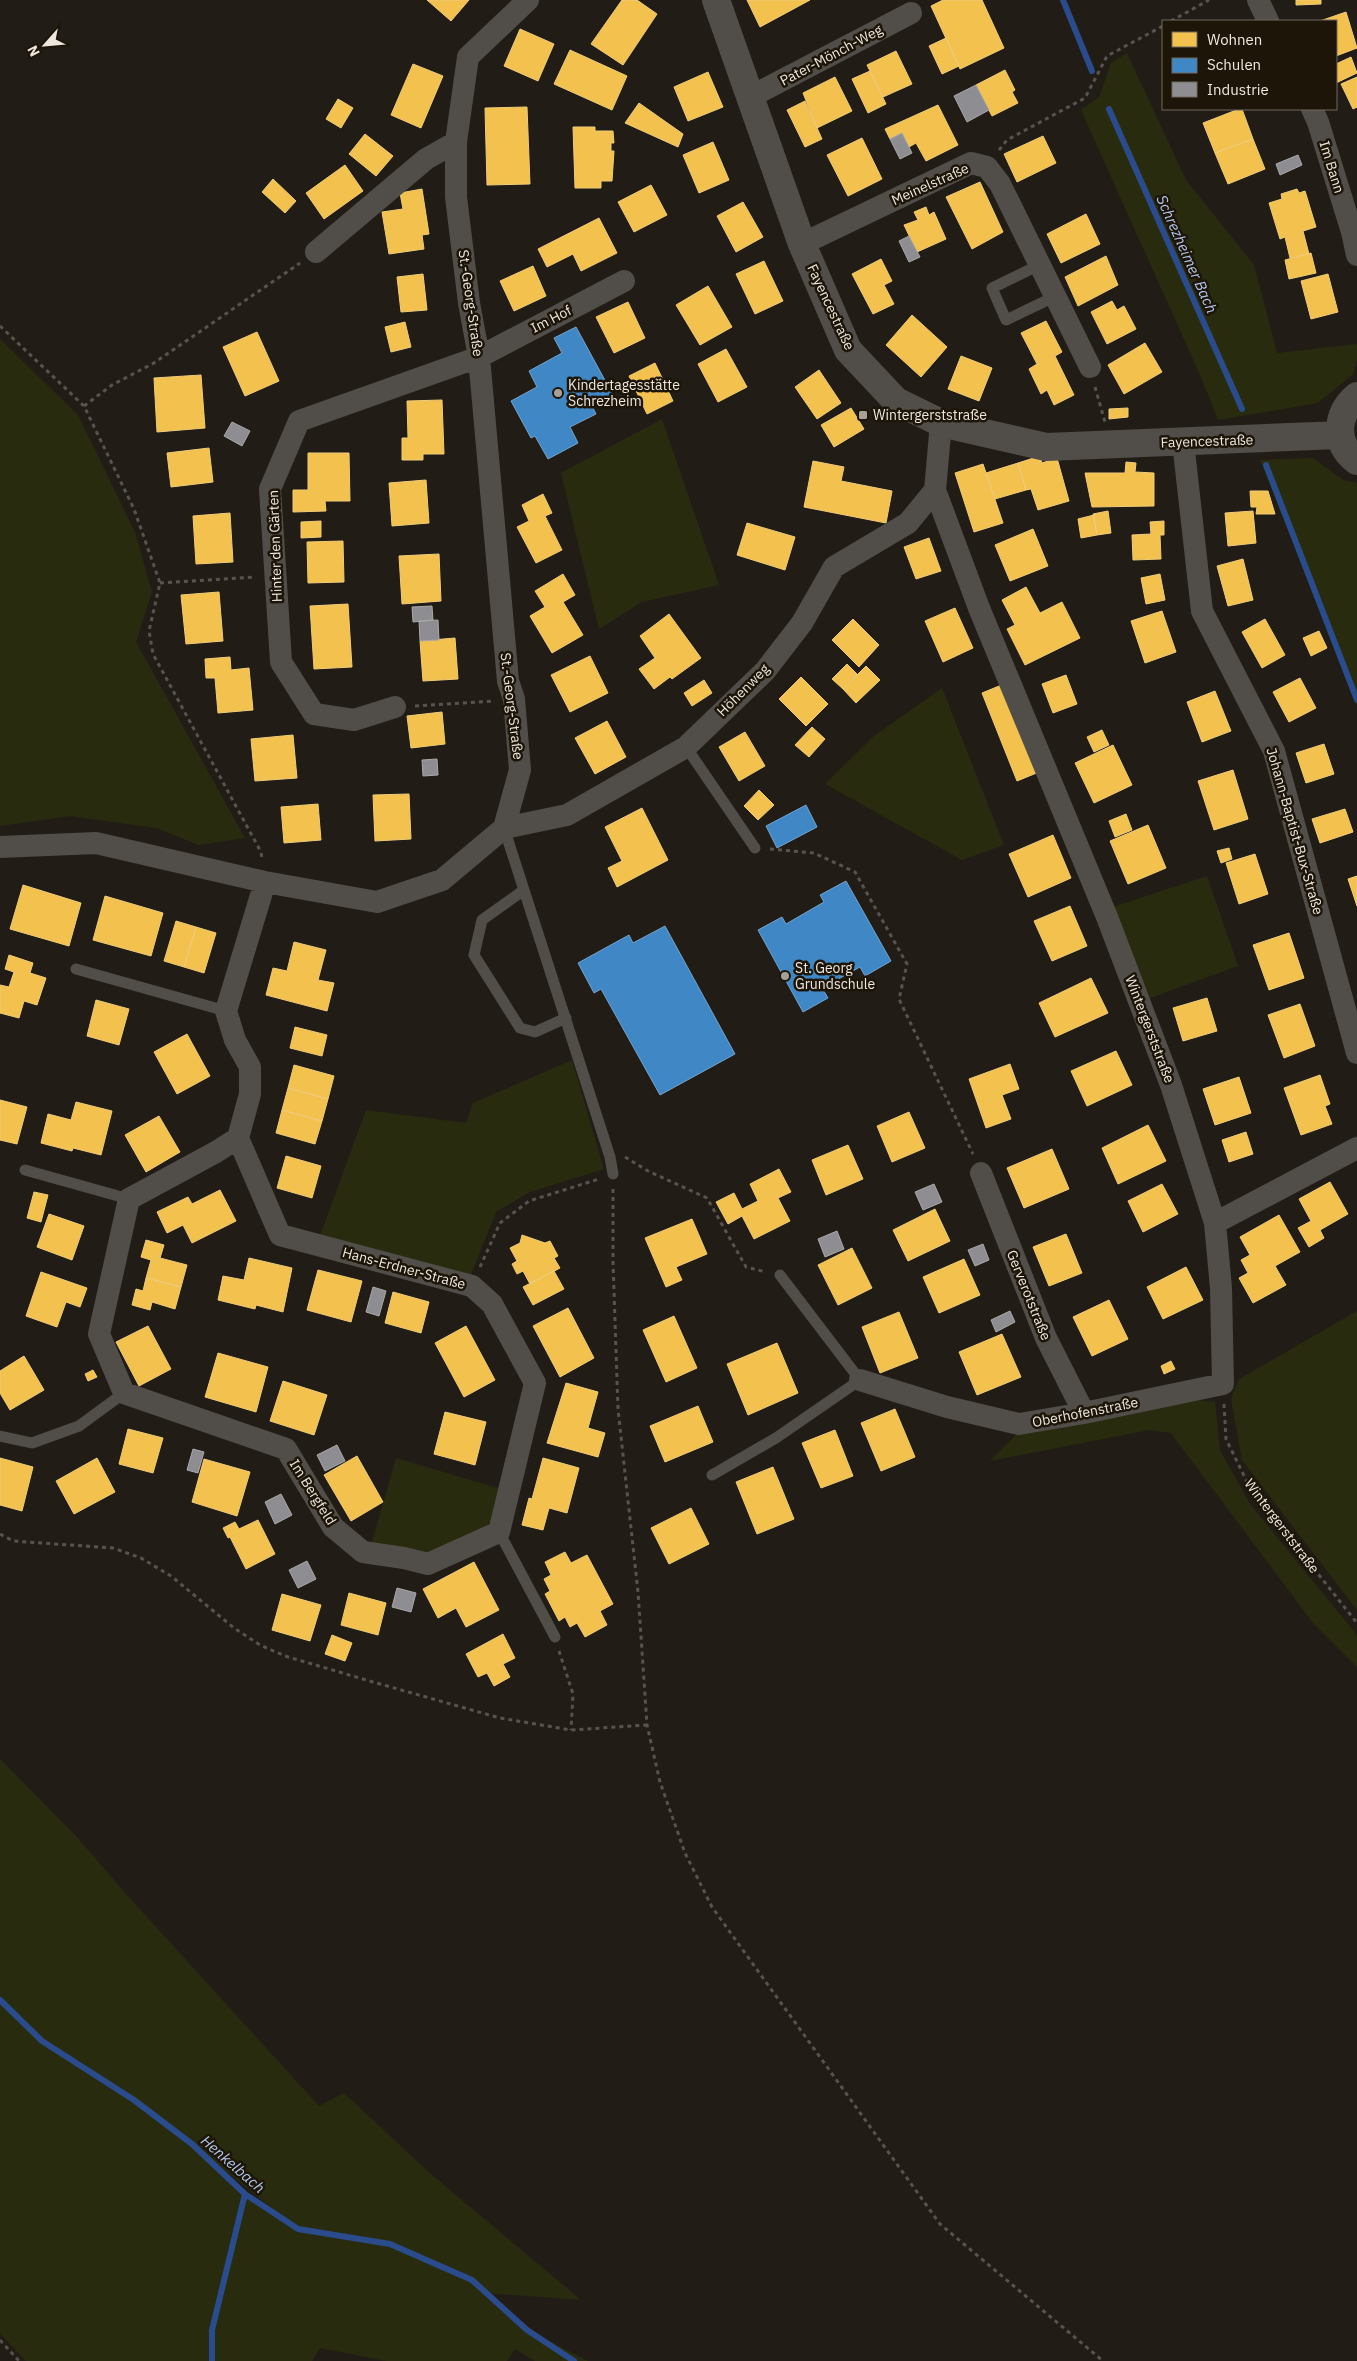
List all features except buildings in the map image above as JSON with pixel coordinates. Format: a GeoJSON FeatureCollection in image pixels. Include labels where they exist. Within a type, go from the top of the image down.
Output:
{"type":"FeatureCollection","features":[{"type":"Feature","properties":{"kind":"street","name":"St.-Georg-Straße"},"geometry":{"type":"LineString","coordinates":[[504,828],[520,770],[514,699],[508,681],[479,357],[469,303],[456,197],[456,142],[468,57],[528,0]]}},
{"type":"Feature","properties":{"kind":"street","name":"Fayencestraße"},"geometry":{"type":"LineString","coordinates":[[716,0],[802,244],[848,350],[896,401],[941,423],[1046,447],[1340,435]]}},
{"type":"Feature","properties":{"kind":"street"},"geometry":{"type":"LineString","coordinates":[[1258,0],[1268,20]]}},
{"type":"Feature","properties":{"kind":"street","name":"Pater-Mönch-Weg"},"geometry":{"type":"LineString","coordinates":[[750,97],[912,13]]}},
{"type":"Feature","properties":{"kind":"street","name":"Im Bann"},"geometry":{"type":"LineString","coordinates":[[1312,110],[1318,122],[1352,232],[1357,255]]}},
{"type":"Feature","properties":{"kind":"street"},"geometry":{"type":"LineString","coordinates":[[316,252],[426,159],[456,142]]}},
{"type":"Feature","properties":{"kind":"street","name":"Meinelstraße"},"geometry":{"type":"LineString","coordinates":[[802,244],[971,163],[986,167],[1000,184],[1090,367]]}},
{"type":"Feature","properties":{"kind":"street","name":"Im Hof"},"geometry":{"type":"LineString","coordinates":[[479,357],[624,281]]}},
{"type":"Feature","properties":{"kind":"street","name":"Hinter den Gärten"},"geometry":{"type":"LineString","coordinates":[[395,707],[354,720],[314,714],[281,662],[270,489],[299,421],[479,357]]}},
{"type":"Feature","properties":{"kind":"street"},"geometry":{"type":"LineString","coordinates":[[1357,396],[1343,412],[1340,423],[1340,435],[1344,447],[1357,461]]}},
{"type":"Feature","properties":{"kind":"street","name":"Wintergerststraße"},"geometry":{"type":"LineString","coordinates":[[941,423],[935,490],[979,608],[1107,917],[1171,1085],[1215,1223],[1221,1288],[1223,1384]]}},
{"type":"Feature","properties":{"kind":"street","name":"Johann-Baptist-Bux-Straße"},"geometry":{"type":"LineString","coordinates":[[1183,442],[1202,612],[1274,750],[1357,1053]]}},
{"type":"Feature","properties":{"kind":"street","name":"Höhenweg"},"geometry":{"type":"LineString","coordinates":[[504,828],[567,815],[686,747],[764,671],[802,624],[834,567],[908,524],[935,490]]}},
{"type":"Feature","properties":{"kind":"street"},"geometry":{"type":"LineString","coordinates":[[0,848],[96,843],[265,882],[377,902],[442,880],[504,828]]}},
{"type":"Feature","properties":{"kind":"street"},"geometry":{"type":"LineString","coordinates":[[124,1393],[99,1334],[129,1198],[216,1152],[238,1138],[250,1094],[250,1067],[235,1040],[226,1011],[265,882]]}},
{"type":"Feature","properties":{"kind":"street","name":"Hans-Erdner-Straße"},"geometry":{"type":"LineString","coordinates":[[238,1138],[280,1235],[472,1286],[492,1304],[535,1383],[499,1532]]}},
{"type":"Feature","properties":{"kind":"street"},"geometry":{"type":"LineString","coordinates":[[1215,1223],[1357,1148]]}},
{"type":"Feature","properties":{"kind":"street","name":"Gerverotstraße"},"geometry":{"type":"LineString","coordinates":[[981,1173],[1046,1338],[1084,1413]]}},
{"type":"Feature","properties":{"kind":"street","name":"Oberhofenstraße"},"geometry":{"type":"LineString","coordinates":[[860,1380],[947,1406],[1019,1424],[1084,1413],[1223,1384]]}},
{"type":"Feature","properties":{"kind":"street","name":"Im Bergfeld"},"geometry":{"type":"LineString","coordinates":[[124,1393],[286,1449],[333,1527],[362,1552],[404,1558],[428,1564],[499,1532]]}},
{"type":"Feature","properties":{"kind":"lane"},"geometry":{"type":"LineString","coordinates":[[1039,265],[992,288],[1006,320],[1054,297]]}},
{"type":"Feature","properties":{"kind":"lane"},"geometry":{"type":"LineString","coordinates":[[686,747],[755,848]]}},
{"type":"Feature","properties":{"kind":"lane"},"geometry":{"type":"LineString","coordinates":[[504,828],[610,1157],[613,1174]]}},
{"type":"Feature","properties":{"kind":"lane"},"geometry":{"type":"LineString","coordinates":[[524,890],[482,920],[474,955],[520,1028],[535,1032],[566,1018]]}},
{"type":"Feature","properties":{"kind":"lane"},"geometry":{"type":"LineString","coordinates":[[76,969],[226,1011]]}},
{"type":"Feature","properties":{"kind":"lane"},"geometry":{"type":"LineString","coordinates":[[25,1170],[129,1198]]}},
{"type":"Feature","properties":{"kind":"lane"},"geometry":{"type":"LineString","coordinates":[[712,1475],[776,1438],[860,1380],[780,1275]]}},
{"type":"Feature","properties":{"kind":"lane"},"geometry":{"type":"LineString","coordinates":[[0,1436],[32,1444],[79,1426],[124,1393]]}},
{"type":"Feature","properties":{"kind":"lane"},"geometry":{"type":"LineString","coordinates":[[499,1532],[554,1637]]}},
{"type":"Feature","properties":{"kind":"path"},"geometry":{"type":"LineString","coordinates":[[1173,20],[1210,0]]}},
{"type":"Feature","properties":{"kind":"path"},"geometry":{"type":"LineString","coordinates":[[986,167],[1007,140],[1085,98],[1107,56],[1162,27]]}},
{"type":"Feature","properties":{"kind":"path"},"geometry":{"type":"LineString","coordinates":[[84,406],[112,385],[154,363],[316,252]]}},
{"type":"Feature","properties":{"kind":"path"},"geometry":{"type":"LineString","coordinates":[[0,326],[84,406],[134,509],[160,583],[149,630],[153,654],[260,852],[265,882]]}},
{"type":"Feature","properties":{"kind":"path"},"geometry":{"type":"LineString","coordinates":[[1090,367],[1110,444]]}},
{"type":"Feature","properties":{"kind":"path"},"geometry":{"type":"LineString","coordinates":[[160,583],[275,575]]}},
{"type":"Feature","properties":{"kind":"path"},"geometry":{"type":"LineString","coordinates":[[395,707],[514,699]]}},
{"type":"Feature","properties":{"kind":"path"},"geometry":{"type":"LineString","coordinates":[[755,848],[814,852],[855,872],[907,964],[899,999],[981,1173]]}},
{"type":"Feature","properties":{"kind":"path"},"geometry":{"type":"LineString","coordinates":[[610,1157],[625,1157],[648,1171],[707,1198],[746,1267],[780,1275]]}},
{"type":"Feature","properties":{"kind":"path"},"geometry":{"type":"LineString","coordinates":[[472,1286],[500,1223],[529,1201],[613,1174],[613,1262],[618,1409],[638,1592],[647,1725],[660,1782],[685,1853],[712,1907],[940,2224],[1103,2361]]}},
{"type":"Feature","properties":{"kind":"path","name":"Wintergerststraße"},"geometry":{"type":"LineString","coordinates":[[1223,1384],[1226,1439],[1250,1488],[1357,1623]]}},
{"type":"Feature","properties":{"kind":"path"},"geometry":{"type":"LineString","coordinates":[[0,1534],[13,1541],[113,1548],[141,1558],[171,1576],[234,1628],[260,1644],[285,1656],[500,1718],[571,1730],[647,1725]]}},
{"type":"Feature","properties":{"kind":"path"},"geometry":{"type":"LineString","coordinates":[[554,1637],[573,1694],[571,1730]]}},
{"type":"Feature","properties":{"kind":"path"},"geometry":{"type":"LineString","coordinates":[[0,2340],[19,2361]]}},
{"type":"Feature","properties":{"kind":"green space"},"geometry":{"type":"Polygon","coordinates":[[[1127,53],[1186,180],[1254,265],[1277,353],[1357,344],[1357,359],[1353,374],[1318,403],[1218,420],[1201,377],[1081,110],[1099,97],[1111,63],[1127,53]]]}},
{"type":"Feature","properties":{"kind":"green space"},"geometry":{"type":"Polygon","coordinates":[[[0,339],[78,415],[135,532],[152,592],[136,642],[245,838],[199,845],[156,828],[70,816],[0,826],[0,339]]]}},
{"type":"Feature","properties":{"kind":"green space"},"geometry":{"type":"Polygon","coordinates":[[[662,419],[719,585],[642,602],[599,629],[561,473],[662,419]]]}},
{"type":"Feature","properties":{"kind":"green space"},"geometry":{"type":"Polygon","coordinates":[[[1313,458],[1343,480],[1357,483],[1357,700],[1260,460],[1313,458]]]}},
{"type":"Feature","properties":{"kind":"green space"},"geometry":{"type":"Polygon","coordinates":[[[942,688],[1004,845],[962,860],[825,784],[874,736],[942,688]]]}},
{"type":"Feature","properties":{"kind":"green space"},"geometry":{"type":"Polygon","coordinates":[[[1207,876],[1238,966],[1150,998],[1113,907],[1207,876]]]}},
{"type":"Feature","properties":{"kind":"green space"},"geometry":{"type":"Polygon","coordinates":[[[572,1060],[604,1169],[530,1192],[496,1212],[470,1277],[320,1236],[366,1110],[466,1123],[473,1103],[572,1060]]]}},
{"type":"Feature","properties":{"kind":"green space"},"geometry":{"type":"Polygon","coordinates":[[[1357,1311],[1357,1610],[1242,1460],[1231,1399],[1239,1379],[1357,1311]]]}},
{"type":"Feature","properties":{"kind":"green space"},"geometry":{"type":"Polygon","coordinates":[[[1187,1399],[1215,1402],[1220,1450],[1250,1504],[1357,1635],[1357,1667],[1313,1623],[1171,1433],[1149,1430],[990,1461],[1016,1435],[1064,1427],[1187,1399]]]}},
{"type":"Feature","properties":{"kind":"green space"},"geometry":{"type":"Polygon","coordinates":[[[396,1458],[501,1489],[492,1526],[427,1556],[372,1542],[396,1458]]]}},
{"type":"Feature","properties":{"kind":"green space"},"geometry":{"type":"Polygon","coordinates":[[[0,1759],[77,1837],[126,1894],[319,2106],[344,2093],[432,2175],[581,2300],[487,2293],[528,2330],[588,2361],[535,2361],[515,2349],[507,2361],[386,2361],[320,2348],[312,2361],[26,2361],[0,2334],[0,1759]],[[199,2150],[245,2194],[292,2224],[199,2150]]]}},
{"type":"Feature","properties":{"kind":"waterway","name":"Schrezheimer Bach"},"geometry":{"type":"LineString","coordinates":[[1063,0],[1092,71]]}},
{"type":"Feature","properties":{"kind":"waterway","name":"Schrezheimer Bach"},"geometry":{"type":"LineString","coordinates":[[1109,109],[1242,409]]}},
{"type":"Feature","properties":{"kind":"waterway","name":"Schrezheimer Bach"},"geometry":{"type":"LineString","coordinates":[[1266,465],[1357,700]]}},
{"type":"Feature","properties":{"kind":"waterway","name":"Henkelbach"},"geometry":{"type":"LineString","coordinates":[[0,2000],[42,2041],[134,2100],[192,2144],[245,2194],[298,2229],[390,2244],[472,2280],[527,2330],[574,2361]]}},
{"type":"Feature","properties":{"kind":"waterway"},"geometry":{"type":"LineString","coordinates":[[212,2361],[212,2330],[245,2194]]}},
{"type":"Feature","properties":{"kind":"place","name":"Kindertagesstätte Schrezheim"},"geometry":{"type":"Point","coordinates":[558,393]}},
{"type":"Feature","properties":{"kind":"place","name":"Wintergerststraße"},"geometry":{"type":"Point","coordinates":[863,415]}},
{"type":"Feature","properties":{"kind":"place","name":"St. Georg Grundschule"},"geometry":{"type":"Point","coordinates":[785,976]}}]}
